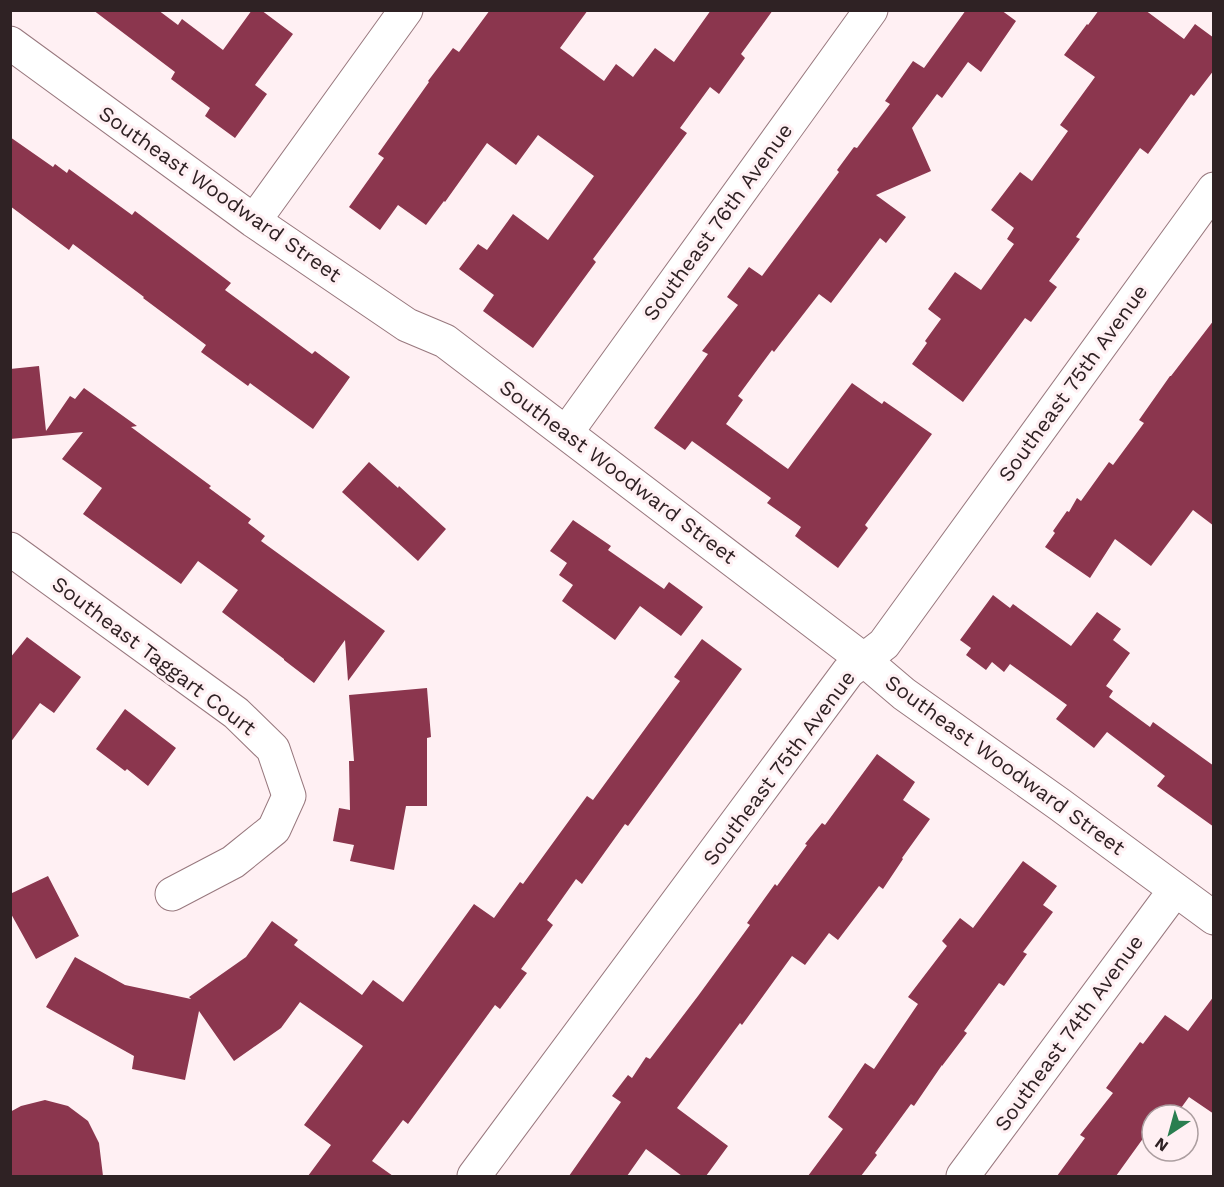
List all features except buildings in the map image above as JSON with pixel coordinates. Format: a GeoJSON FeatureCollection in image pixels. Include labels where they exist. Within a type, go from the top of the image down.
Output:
{"type":"FeatureCollection","features":[{"type":"Feature","properties":{"kind":"street"},"geometry":{"type":"LineString","coordinates":[[254,221],[406,10]]}},
{"type":"Feature","properties":{"kind":"street","name":"Southeast 76th Avenue"},"geometry":{"type":"LineString","coordinates":[[566,433],[870,10]]}},
{"type":"Feature","properties":{"kind":"street","name":"Southeast Woodward Street"},"geometry":{"type":"LineString","coordinates":[[10,43],[254,221],[407,325],[445,341],[864,660],[904,694],[1214,918]]}},
{"type":"Feature","properties":{"kind":"street","name":"Southeast 75th Avenue"},"geometry":{"type":"LineString","coordinates":[[474,1176],[848,672],[884,644],[1214,189]]}},
{"type":"Feature","properties":{"kind":"street","name":"Southeast Taggart Court"},"geometry":{"type":"LineString","coordinates":[[10,549],[236,713],[273,749],[289,796],[274,829],[233,862],[172,894]]}},
{"type":"Feature","properties":{"kind":"street","name":"Southeast 74th Avenue"},"geometry":{"type":"LineString","coordinates":[[963,1176],[1175,890]]}}]}
